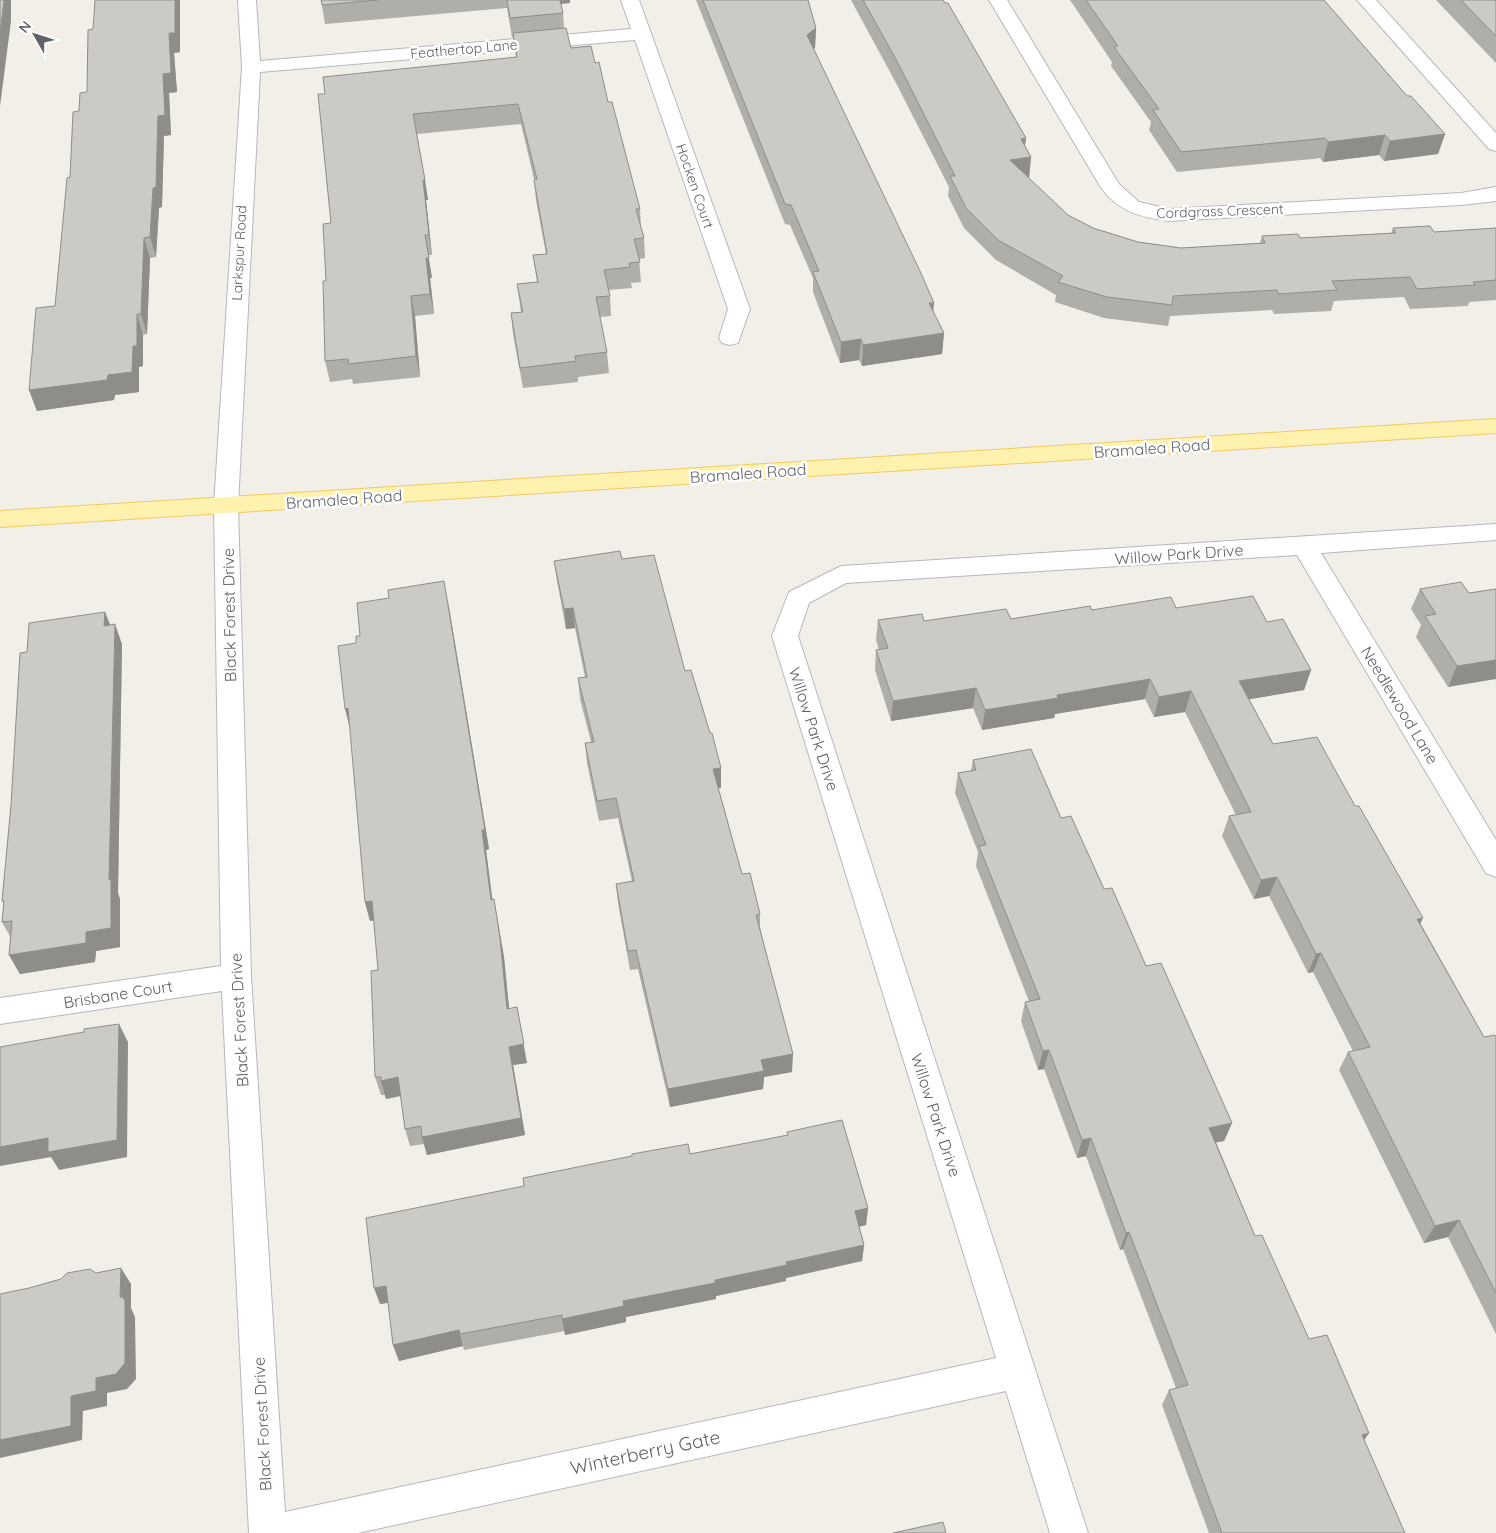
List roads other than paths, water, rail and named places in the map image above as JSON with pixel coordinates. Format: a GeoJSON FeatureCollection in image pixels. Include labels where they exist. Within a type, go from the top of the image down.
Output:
{"type":"FeatureCollection","features":[{"type":"Feature","properties":{"kind":"main road","name":"Bramalea Road"},"geometry":{"type":"LineString","coordinates":[[0,519],[1496,426]]}},
{"type":"Feature","properties":{"kind":"street","name":"Larkspur Road"},"geometry":{"type":"LineString","coordinates":[[226,506],[251,67],[246,0]]}},
{"type":"Feature","properties":{"kind":"street"},"geometry":{"type":"LineString","coordinates":[[630,0],[642,34]]}},
{"type":"Feature","properties":{"kind":"street","name":"Cordgrass Crescent"},"geometry":{"type":"LineString","coordinates":[[998,0],[1097,162],[1109,188],[1124,202],[1146,213],[1169,215],[1451,200],[1490,196],[1496,193]]}},
{"type":"Feature","properties":{"kind":"street"},"geometry":{"type":"LineString","coordinates":[[1366,0],[1496,145]]}},
{"type":"Feature","properties":{"kind":"street","name":"Feathertop Lane"},"geometry":{"type":"LineString","coordinates":[[251,67],[642,34]]}},
{"type":"Feature","properties":{"kind":"street","name":"Hocken Court"},"geometry":{"type":"LineString","coordinates":[[642,34],[739,309],[730,338]]}},
{"type":"Feature","properties":{"kind":"street","name":"Black Forest Drive"},"geometry":{"type":"LineString","coordinates":[[226,506],[236,976],[268,1533]]}},
{"type":"Feature","properties":{"kind":"street","name":"Willow Park Drive"},"geometry":{"type":"LineString","coordinates":[[1069,1533],[784,636],[798,598],[841,575],[1496,532]]}},
{"type":"Feature","properties":{"kind":"street","name":"Needlewood Lane"},"geometry":{"type":"LineString","coordinates":[[1304,546],[1496,865]]}},
{"type":"Feature","properties":{"kind":"street","name":"Brisbane Court"},"geometry":{"type":"LineString","coordinates":[[0,1011],[236,976]]}},
{"type":"Feature","properties":{"kind":"street","name":"Winterberry Gate"},"geometry":{"type":"LineString","coordinates":[[272,1533],[1016,1371]]}}]}
